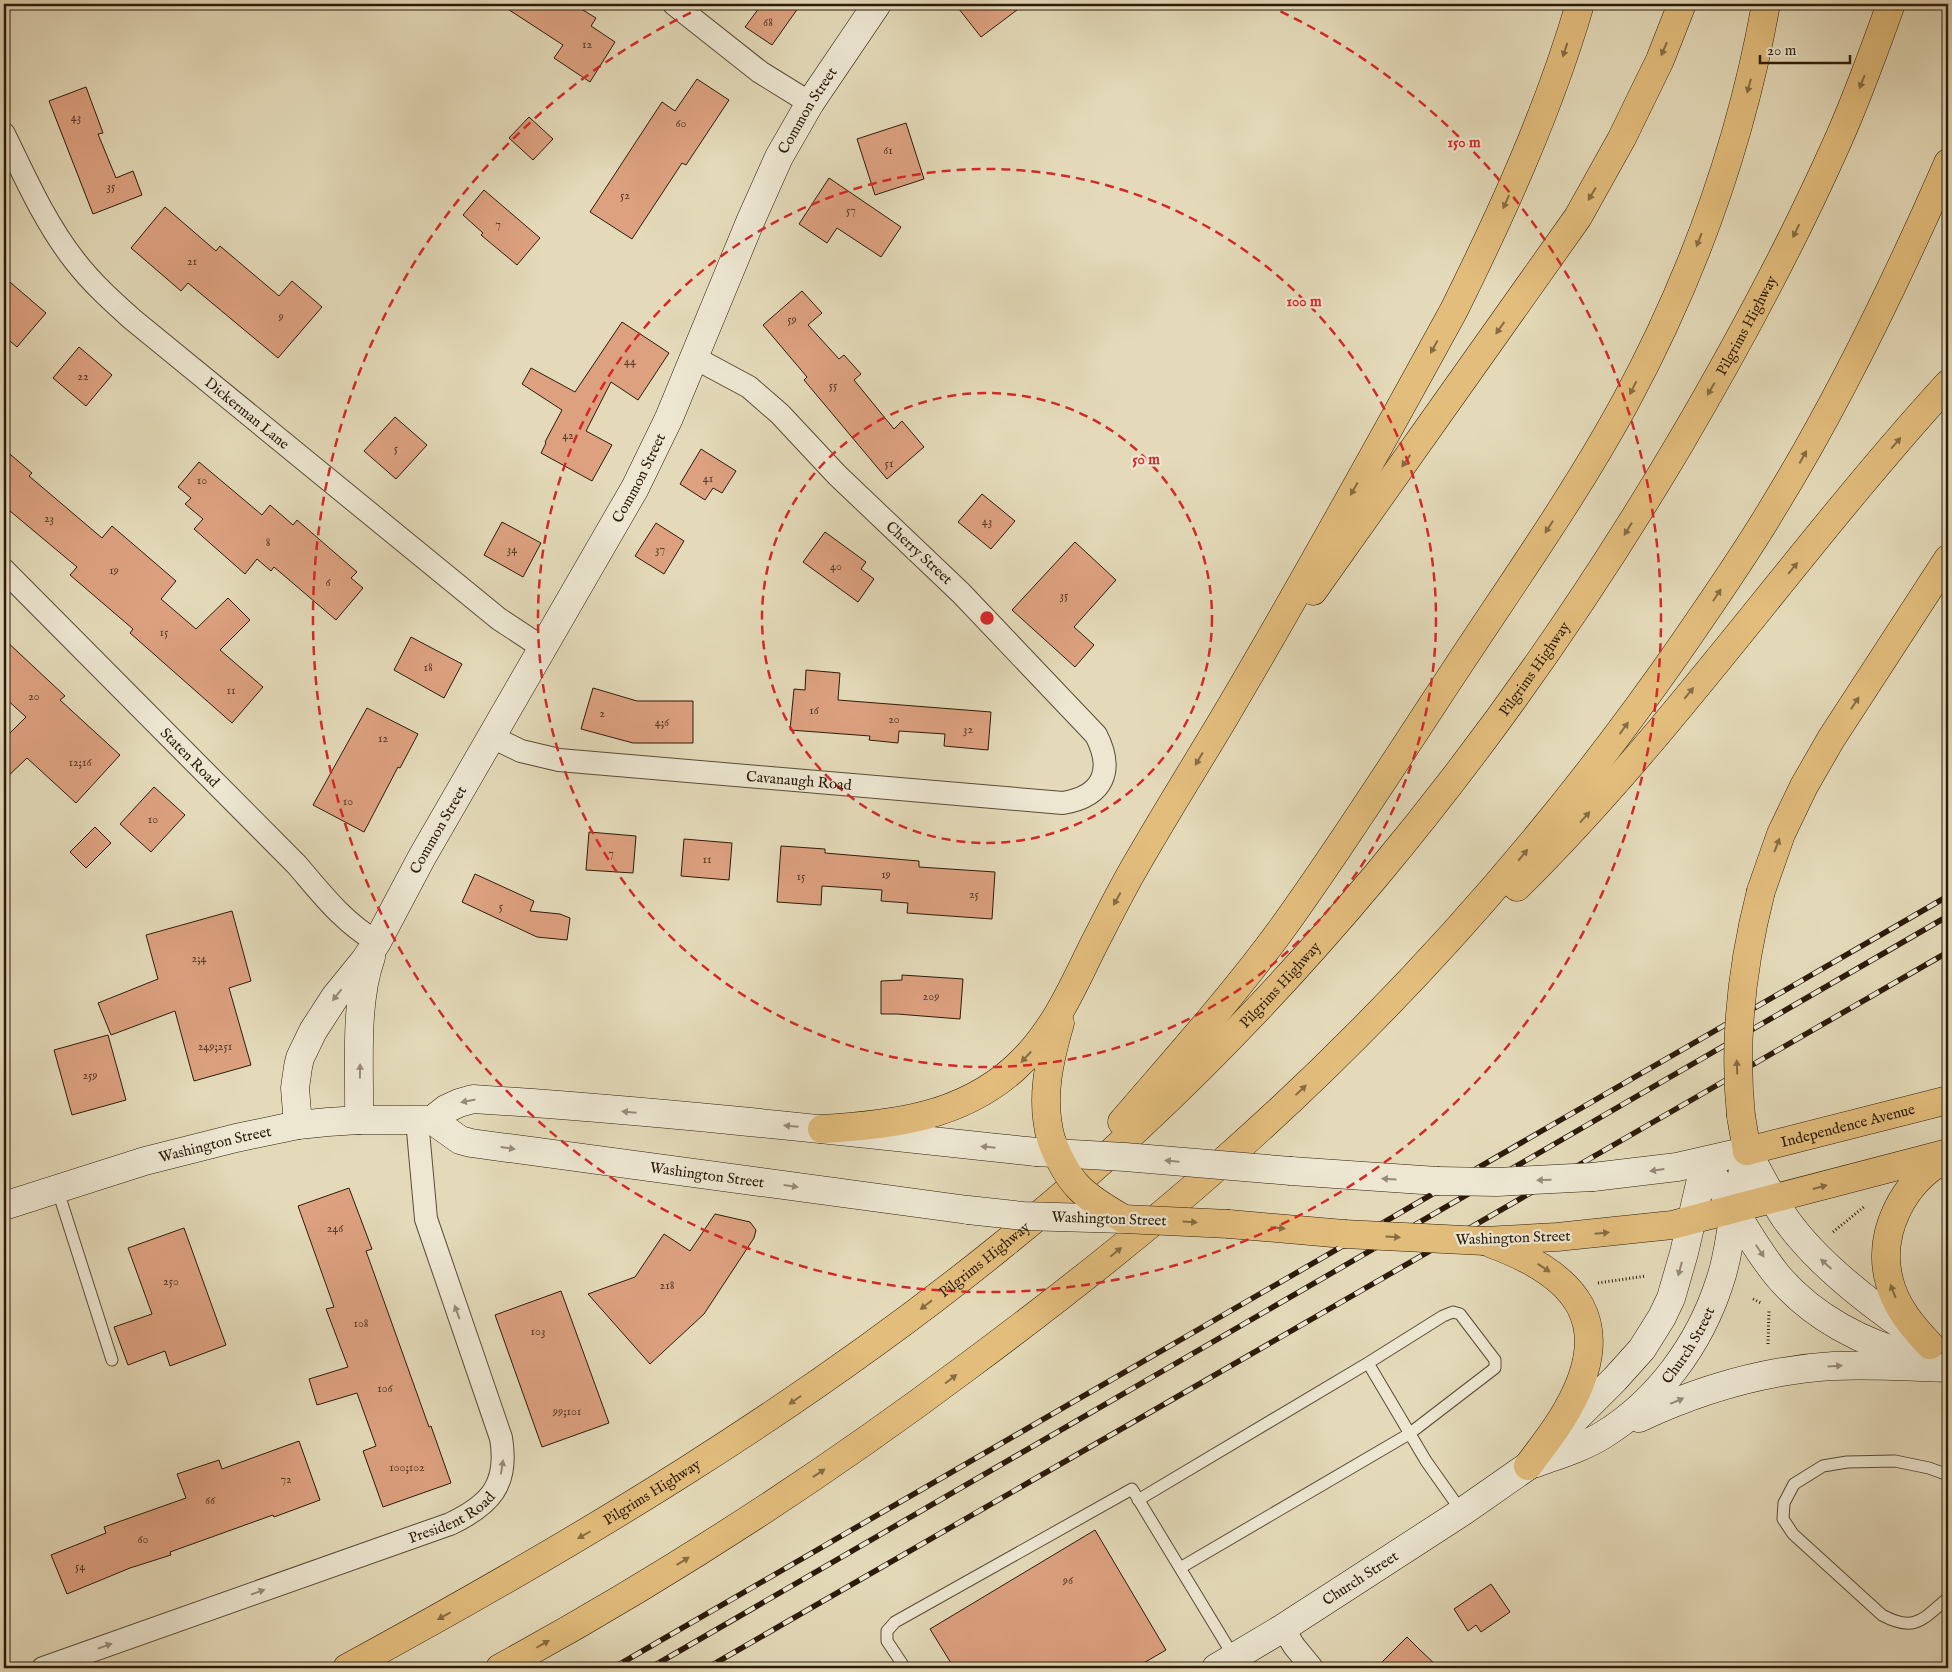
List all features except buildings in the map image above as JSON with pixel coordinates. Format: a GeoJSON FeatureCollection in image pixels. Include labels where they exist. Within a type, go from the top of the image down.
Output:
{"type":"FeatureCollection","features":[{"type":"Feature","properties":{"kind":"main road","name":"Common Street"},"geometry":{"type":"LineString","coordinates":[[298,1125],[295,1088],[300,1058],[324,1013],[377,942],[418,865],[643,471],[695,358],[763,192],[796,126],[877,4]]}},
{"type":"Feature","properties":{"kind":"main road"},"geometry":{"type":"LineString","coordinates":[[822,1129],[905,1121],[928,1116],[970,1099],[1002,1080],[1029,1055],[1054,1021],[1138,861],[1224,717],[1415,381],[1458,301],[1520,169],[1550,95],[1580,4]]}},
{"type":"Feature","properties":{"kind":"main road"},"geometry":{"type":"LineString","coordinates":[[1224,717],[1578,217],[1631,120],[1660,60],[1682,4]]}},
{"type":"Feature","properties":{"kind":"main road"},"geometry":{"type":"LineString","coordinates":[[1049,1207],[1196,1037],[1280,931],[1349,832],[1602,444],[1626,402],[1658,337],[1702,234],[1737,128],[1760,41],[1766,4]]}},
{"type":"Feature","properties":{"kind":"main road","name":"Pilgrims Highway"},"geometry":{"type":"LineString","coordinates":[[348,1668],[457,1609],[600,1525],[744,1434],[880,1340],[979,1264],[1049,1207],[1133,1132],[1253,1015],[1328,932],[1434,802],[1548,651],[1603,568],[1659,478],[1750,321],[1792,240],[1838,141],[1892,4]]}},
{"type":"Feature","properties":{"kind":"main road"},"geometry":{"type":"LineString","coordinates":[[500,1668],[602,1610],[742,1524],[879,1432],[1002,1341],[1100,1264],[1224,1161],[1307,1084],[1384,1007],[1495,888],[1560,810],[1634,714],[1713,600],[1774,506],[1829,409],[1878,315],[1948,163]]}},
{"type":"Feature","properties":{"kind":"main road"},"geometry":{"type":"LineString","coordinates":[[1384,1007],[1507,896],[1606,794],[1877,465],[1948,384]]}},
{"type":"Feature","properties":{"kind":"main road"},"geometry":{"type":"LineString","coordinates":[[1942,1355],[1873,1304],[1820,1259],[1790,1224],[1773,1199],[1747,1151],[1738,1089],[1738,1032],[1747,952],[1761,891],[1781,834],[1812,771],[1836,731],[1948,559]]}},
{"type":"Feature","properties":{"kind":"main road","name":"Common Street"},"geometry":{"type":"LineString","coordinates":[[359,1120],[362,988],[377,942]]}},
{"type":"Feature","properties":{"kind":"main road"},"geometry":{"type":"LineString","coordinates":[[1073,988],[1055,1039],[1046,1079],[1048,1148],[1081,1191],[1124,1219]]}},
{"type":"Feature","properties":{"kind":"main road"},"geometry":{"type":"LineString","coordinates":[[424,1120],[459,1103],[473,1099],[1428,1181],[1497,1182],[1593,1177],[1642,1172],[1705,1162],[1747,1151]]}},
{"type":"Feature","properties":{"kind":"main road","name":"Independence Avenue"},"geometry":{"type":"LineString","coordinates":[[1747,1151],[1948,1100]]}},
{"type":"Feature","properties":{"kind":"main road","name":"Washington Street"},"geometry":{"type":"LineString","coordinates":[[4,1206],[170,1154],[236,1138],[298,1125],[359,1120],[424,1120],[460,1140],[471,1143],[968,1210],[1023,1216],[1229,1224],[1405,1238],[1484,1241],[1627,1231],[1691,1221],[1773,1199]]}},
{"type":"Feature","properties":{"kind":"main road","name":"Church Street"},"geometry":{"type":"LineString","coordinates":[[1528,1466],[1560,1455],[1601,1436],[1623,1422],[1669,1377],[1694,1340],[1714,1300],[1720,1281],[1747,1151]]}},
{"type":"Feature","properties":{"kind":"main road"},"geometry":{"type":"LineString","coordinates":[[1773,1199],[1948,1153]]}},
{"type":"Feature","properties":{"kind":"main road"},"geometry":{"type":"LineString","coordinates":[[1942,1355],[1904,1314],[1889,1281],[1886,1264],[1889,1231],[1902,1201],[1924,1174],[1948,1157]]}},
{"type":"Feature","properties":{"kind":"main road"},"geometry":{"type":"LineString","coordinates":[[1705,1162],[1765,1260],[1809,1306],[1831,1322],[1868,1341],[1908,1355],[1942,1355]]}},
{"type":"Feature","properties":{"kind":"main road","name":"Church Street"},"geometry":{"type":"LineString","coordinates":[[1225,1663],[1283,1628],[1462,1512],[1528,1466],[1624,1369],[1652,1333],[1665,1311],[1676,1284],[1705,1162]]}},
{"type":"Feature","properties":{"kind":"main road"},"geometry":{"type":"LineString","coordinates":[[1484,1241],[1525,1257],[1549,1270],[1572,1293],[1584,1312],[1588,1327],[1587,1360],[1575,1394],[1557,1426],[1528,1466]]}},
{"type":"Feature","properties":{"kind":"main road"},"geometry":{"type":"LineString","coordinates":[[1601,1436],[1695,1394],[1761,1376],[1832,1366],[1948,1368]]}},
{"type":"Feature","properties":{"kind":"street"},"geometry":{"type":"LineString","coordinates":[[674,4],[760,72],[810,103]]}},
{"type":"Feature","properties":{"kind":"street","name":"Dickerman Lane"},"geometry":{"type":"LineString","coordinates":[[4,134],[34,196],[60,241],[89,278],[108,297],[132,319],[499,619],[543,648]]}},
{"type":"Feature","properties":{"kind":"street","name":"Cherry Street"},"geometry":{"type":"LineString","coordinates":[[695,358],[730,376],[764,399],[837,475],[962,593],[1096,735],[1105,756],[1102,778]]}},
{"type":"Feature","properties":{"kind":"street","name":"Staten Road"},"geometry":{"type":"LineString","coordinates":[[4,570],[297,865],[341,916],[377,942]]}},
{"type":"Feature","properties":{"kind":"street","name":"Cavanaugh Road"},"geometry":{"type":"LineString","coordinates":[[492,737],[521,751],[565,761],[1063,804],[1074,802],[1086,796],[1096,788],[1102,778]]}},
{"type":"Feature","properties":{"kind":"street","name":"President Road"},"geometry":{"type":"LineString","coordinates":[[43,1668],[450,1524],[477,1509],[487,1501],[500,1479],[504,1453],[497,1424],[445,1279],[426,1219],[424,1120]]}},
{"type":"Feature","properties":{"kind":"street"},"geometry":{"type":"LineString","coordinates":[[1283,1628],[1294,1646],[1312,1668]]}},
{"type":"Feature","properties":{"kind":"lane"},"geometry":{"type":"LineString","coordinates":[[57,1188],[112,1360]]}},
{"type":"Feature","properties":{"kind":"lane"},"geometry":{"type":"LineString","coordinates":[[1138,1500],[1368,1363],[1443,1316],[1453,1312],[1460,1314],[1495,1360],[1495,1368],[1409,1434],[1180,1568]]}},
{"type":"Feature","properties":{"kind":"lane"},"geometry":{"type":"LineString","coordinates":[[1368,1363],[1409,1434],[1462,1512]]}},
{"type":"Feature","properties":{"kind":"lane"},"geometry":{"type":"LineString","coordinates":[[1948,1475],[1928,1468],[1895,1461],[1847,1462],[1823,1466],[1794,1484],[1784,1503],[1783,1519],[1793,1534],[1882,1615],[1896,1623],[1909,1624],[1922,1620],[1948,1598]]}},
{"type":"Feature","properties":{"kind":"lane"},"geometry":{"type":"LineString","coordinates":[[905,1668],[887,1641],[887,1631],[895,1622],[1132,1489],[1180,1568],[1225,1663]]}},
{"type":"Feature","properties":{"kind":"path"},"geometry":{"type":"LineString","coordinates":[[1829,1236],[1871,1201]]}},
{"type":"Feature","properties":{"kind":"path"},"geometry":{"type":"LineString","coordinates":[[1592,1284],[1654,1275]]}},
{"type":"Feature","properties":{"kind":"path"},"geometry":{"type":"LineString","coordinates":[[1767,1349],[1770,1306]]}},
{"type":"Feature","properties":{"kind":"railway"},"geometry":{"type":"LineString","coordinates":[[613,1668],[1948,896]]}},
{"type":"Feature","properties":{"kind":"railway"},"geometry":{"type":"LineString","coordinates":[[650,1668],[1948,916]]}},
{"type":"Feature","properties":{"kind":"railway"},"geometry":{"type":"LineString","coordinates":[[707,1668],[1948,952]]}}]}
